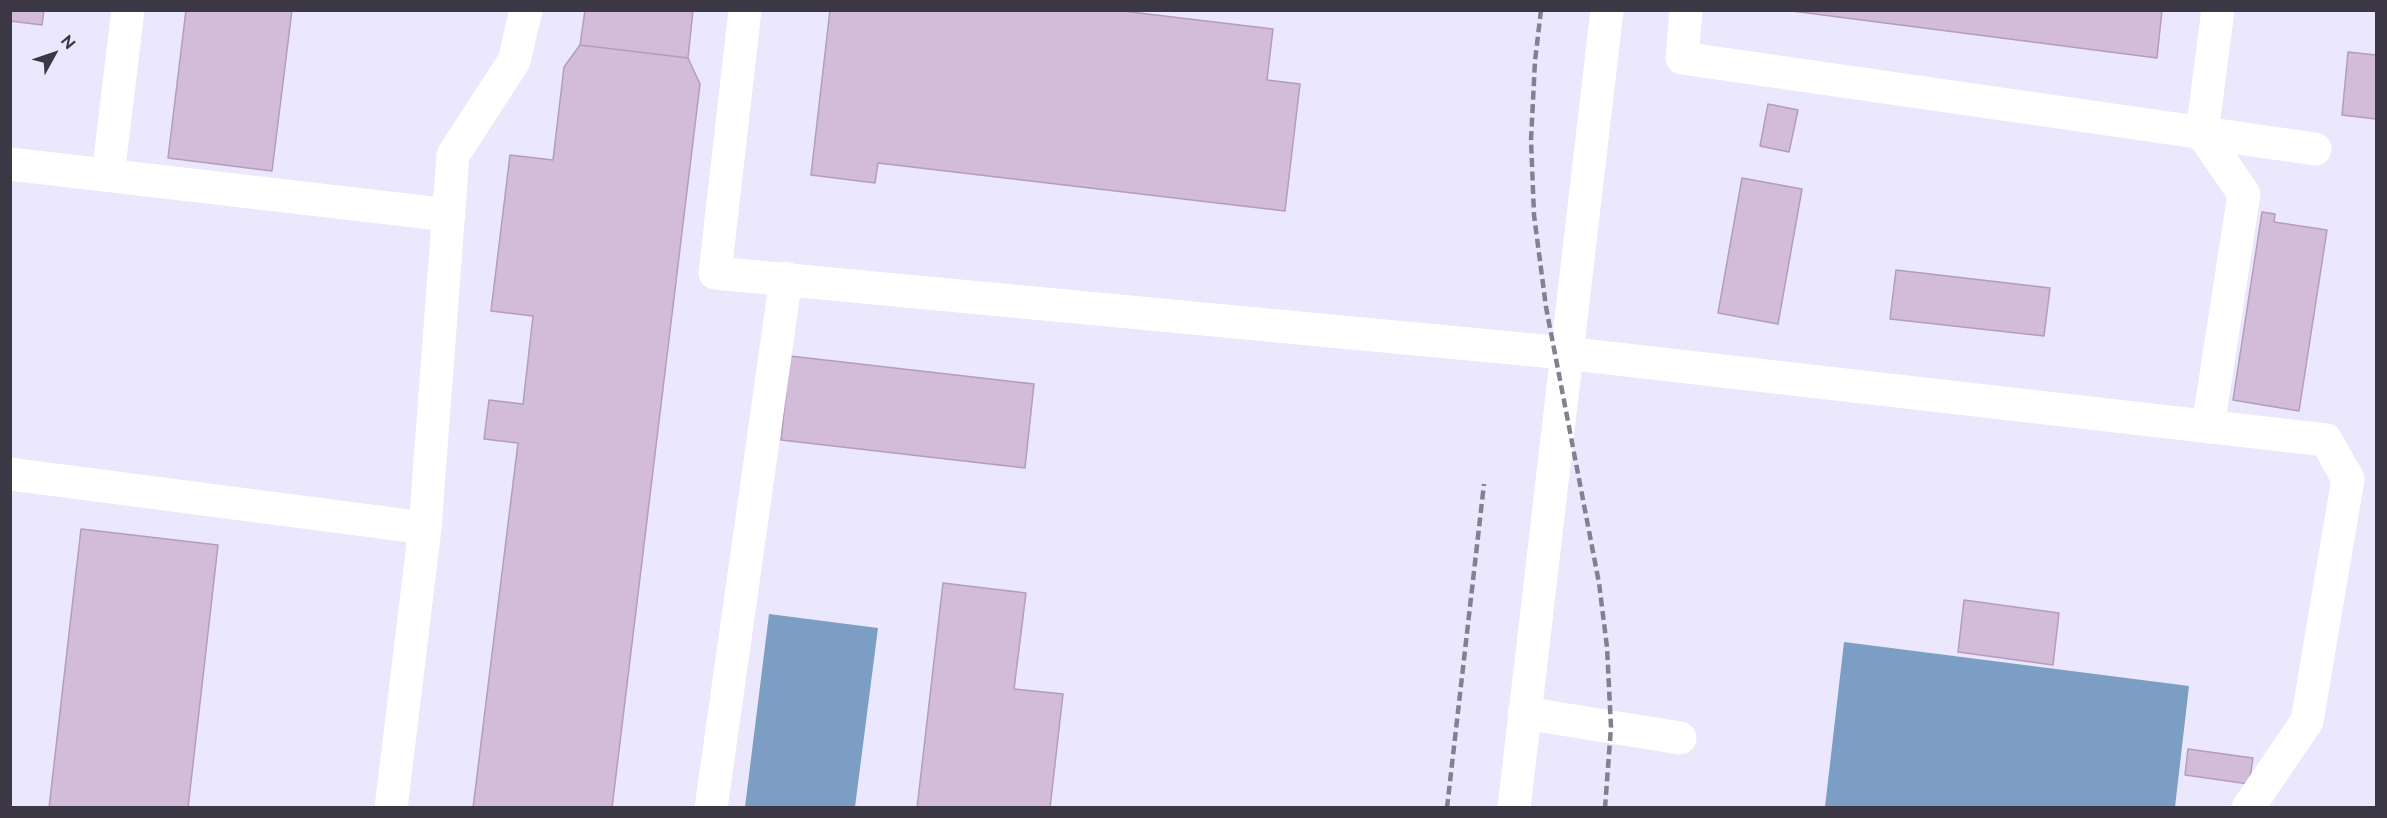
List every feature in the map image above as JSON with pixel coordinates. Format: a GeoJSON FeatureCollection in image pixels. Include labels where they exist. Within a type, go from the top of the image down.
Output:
{"type":"FeatureCollection","features":[{"type":"Feature","properties":{"kind":"lane"},"geometry":{"type":"LineString","coordinates":[[108,175],[128,10]]}},
{"type":"Feature","properties":{"kind":"lane"},"geometry":{"type":"LineString","coordinates":[[391,807],[425,528],[453,155],[514,61],[526,10]]}},
{"type":"Feature","properties":{"kind":"lane"},"geometry":{"type":"LineString","coordinates":[[745,10],[715,273],[1565,353],[2326,440],[2348,479],[2307,721],[2248,807]]}},
{"type":"Feature","properties":{"kind":"lane"},"geometry":{"type":"LineString","coordinates":[[1514,807],[1565,353],[1607,10]]}},
{"type":"Feature","properties":{"kind":"lane"},"geometry":{"type":"LineString","coordinates":[[1686,10],[1682,58],[2315,149]]}},
{"type":"Feature","properties":{"kind":"lane"},"geometry":{"type":"LineString","coordinates":[[2208,427],[2244,194],[2202,133],[2218,10]]}},
{"type":"Feature","properties":{"kind":"lane"},"geometry":{"type":"LineString","coordinates":[[10,164],[449,215]]}},
{"type":"Feature","properties":{"kind":"lane"},"geometry":{"type":"LineString","coordinates":[[711,807],[786,278]]}},
{"type":"Feature","properties":{"kind":"lane"},"geometry":{"type":"LineString","coordinates":[[10,474],[425,528]]}},
{"type":"Feature","properties":{"kind":"lane"},"geometry":{"type":"LineString","coordinates":[[1524,713],[1680,738]]}},
{"type":"Feature","properties":{"kind":"water"},"geometry":{"type":"Polygon","coordinates":[[[769,614],[878,628],[855,807],[745,807],[769,614]]]}},
{"type":"Feature","properties":{"kind":"water"},"geometry":{"type":"Polygon","coordinates":[[[1844,642],[2189,686],[2175,807],[1825,807],[1844,642]]]}},
{"type":"Feature","properties":{"kind":"building"},"geometry":{"type":"Polygon","coordinates":[[[10,10],[44,10],[42,25],[10,21],[10,10]]]}},
{"type":"Feature","properties":{"kind":"building"},"geometry":{"type":"Polygon","coordinates":[[[186,10],[292,10],[272,171],[168,158],[186,10]]]}},
{"type":"Feature","properties":{"kind":"building"},"geometry":{"type":"Polygon","coordinates":[[[585,10],[693,10],[688,58],[580,45],[585,10]]]}},
{"type":"Feature","properties":{"kind":"building"},"geometry":{"type":"Polygon","coordinates":[[[830,10],[1114,10],[1273,29],[1267,80],[1300,84],[1285,211],[878,163],[875,183],[811,175],[830,10]]]}},
{"type":"Feature","properties":{"kind":"building"},"geometry":{"type":"Polygon","coordinates":[[[1784,10],[2162,10],[2157,58],[1784,10]]]}},
{"type":"Feature","properties":{"kind":"building"},"geometry":{"type":"Polygon","coordinates":[[[580,45],[688,58],[700,84],[612,808],[473,808],[518,443],[484,439],[489,400],[523,404],[533,316],[491,311],[510,155],[553,160],[564,67],[580,45]]]}},
{"type":"Feature","properties":{"kind":"building"},"geometry":{"type":"Polygon","coordinates":[[[2348,52],[2376,55],[2376,119],[2342,115],[2348,52]]]}},
{"type":"Feature","properties":{"kind":"building"},"geometry":{"type":"Polygon","coordinates":[[[1768,104],[1798,110],[1789,152],[1760,146],[1768,104]]]}},
{"type":"Feature","properties":{"kind":"building"},"geometry":{"type":"Polygon","coordinates":[[[1742,178],[1802,189],[1778,324],[1718,313],[1742,178]]]}},
{"type":"Feature","properties":{"kind":"building"},"geometry":{"type":"Polygon","coordinates":[[[2262,212],[2275,214],[2274,222],[2327,230],[2299,411],[2233,400],[2262,212]]]}},
{"type":"Feature","properties":{"kind":"building"},"geometry":{"type":"Polygon","coordinates":[[[1896,270],[2050,288],[2044,336],[1890,319],[1896,270]]]}},
{"type":"Feature","properties":{"kind":"building"},"geometry":{"type":"Polygon","coordinates":[[[790,356],[1034,384],[1025,468],[781,440],[790,356]]]}},
{"type":"Feature","properties":{"kind":"building"},"geometry":{"type":"Polygon","coordinates":[[[81,529],[218,545],[188,808],[49,808],[81,529]]]}},
{"type":"Feature","properties":{"kind":"building"},"geometry":{"type":"Polygon","coordinates":[[[943,583],[1026,593],[1014,689],[1063,694],[1050,808],[917,808],[943,583]]]}},
{"type":"Feature","properties":{"kind":"building"},"geometry":{"type":"Polygon","coordinates":[[[1964,600],[2059,613],[2053,665],[1958,652],[1964,600]]]}},
{"type":"Feature","properties":{"kind":"building"},"geometry":{"type":"Polygon","coordinates":[[[2188,749],[2253,758],[2249,784],[2185,775],[2188,749]]]}},
{"type":"Feature","properties":{"kind":"railway"},"geometry":{"type":"LineString","coordinates":[[1541,10],[1535,61],[1531,140],[1534,215],[1546,307],[1599,583],[1607,647],[1611,727],[1605,808]]}},
{"type":"Feature","properties":{"kind":"railway"},"geometry":{"type":"LineString","coordinates":[[1447,808],[1484,484]]}}]}
